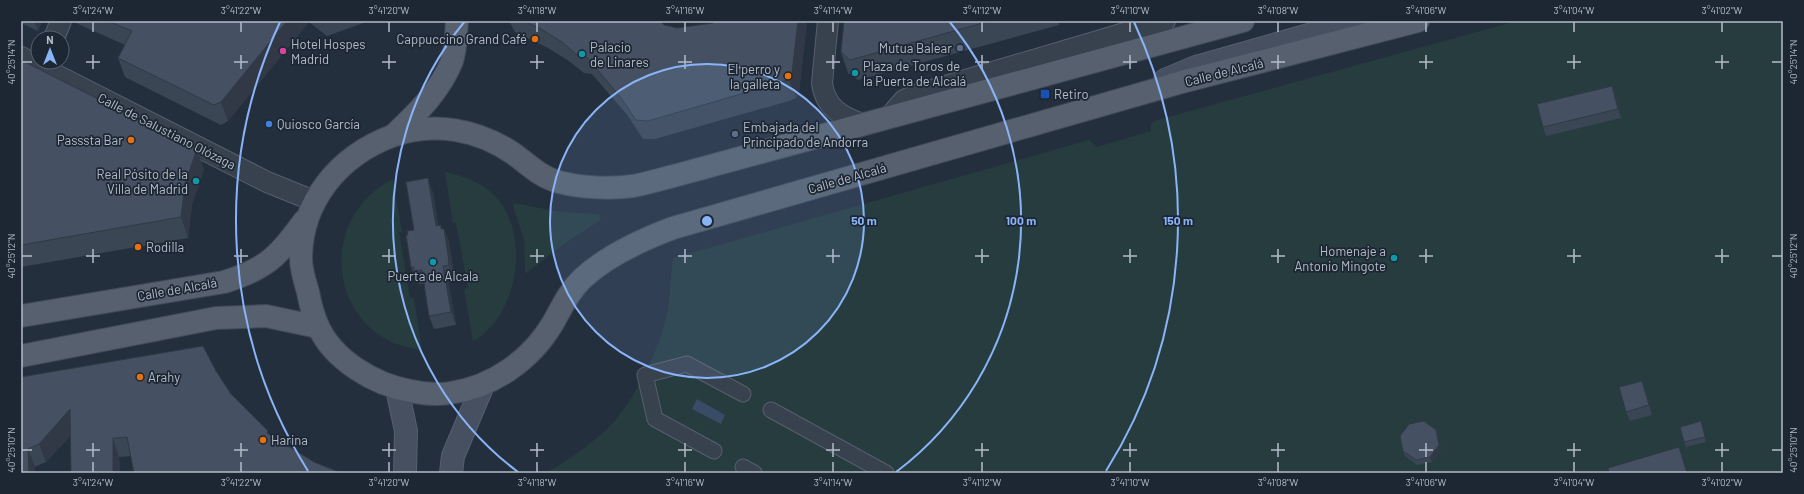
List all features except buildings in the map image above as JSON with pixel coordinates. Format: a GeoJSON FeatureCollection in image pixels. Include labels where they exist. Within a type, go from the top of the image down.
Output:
{"type":"FeatureCollection","features":[{"type":"Feature","properties":{"kind":"main road"},"geometry":{"type":"LineString","coordinates":[[394,135],[430,100],[440,84],[452,60],[457,21]]}},
{"type":"Feature","properties":{"kind":"main road"},"geometry":{"type":"LineString","coordinates":[[394,135],[434,128],[474,134],[513,154],[539,174],[561,182],[590,186],[633,186],[1243,21]]}},
{"type":"Feature","properties":{"kind":"main road","name":"Calle de Alcalá"},"geometry":{"type":"LineString","coordinates":[[1146,93],[1164,80],[1196,67],[1358,21]]}},
{"type":"Feature","properties":{"kind":"main road","name":"Calle de Alcalá"},"geometry":{"type":"LineString","coordinates":[[318,327],[335,350],[355,368],[374,380],[397,389],[426,394],[450,393],[483,385],[515,367],[539,343],[567,297],[582,278],[618,253],[644,239],[672,228],[1182,82],[1409,24],[1428,21]]}},
{"type":"Feature","properties":{"kind":"main road","name":"Calle de Alcalá"},"geometry":{"type":"LineString","coordinates":[[21,316],[224,282],[244,275],[270,261],[286,247],[312,208],[328,180],[349,158],[371,144],[394,135]]}},
{"type":"Feature","properties":{"kind":"main road"},"geometry":{"type":"LineString","coordinates":[[21,356],[216,318],[266,316],[318,327],[300,261],[302,239],[312,208]]}},
{"type":"Feature","properties":{"kind":"main road"},"geometry":{"type":"LineString","coordinates":[[451,473],[453,456],[483,385]]}},
{"type":"Feature","properties":{"kind":"main road"},"geometry":{"type":"LineString","coordinates":[[397,389],[406,431],[405,473]]}},
{"type":"Feature","properties":{"kind":"street"},"geometry":{"type":"LineString","coordinates":[[828,21],[822,83],[826,101],[834,110],[848,119],[863,124]]}},
{"type":"Feature","properties":{"kind":"street"},"geometry":{"type":"LineString","coordinates":[[890,116],[904,100],[915,95],[1165,21]]}},
{"type":"Feature","properties":{"kind":"street","name":"Calle de Salustiano Olózaga"},"geometry":{"type":"LineString","coordinates":[[53,70],[267,182],[312,208]]}},
{"type":"Feature","properties":{"kind":"street"},"geometry":{"type":"LineString","coordinates":[[714,451],[655,419],[644,375],[687,364],[743,394]]}},
{"type":"Feature","properties":{"kind":"street"},"geometry":{"type":"LineString","coordinates":[[771,410],[886,473]]}},
{"type":"Feature","properties":{"kind":"green space"},"geometry":{"type":"Polygon","coordinates":[[[1517,21],[1783,21],[1783,473],[545,473],[576,454],[605,431],[625,407],[635,391],[653,357],[665,324],[673,258],[1089,140],[1097,147],[1151,131],[1151,124],[1154,121],[1517,21]]]}},
{"type":"Feature","properties":{"kind":"green space"},"geometry":{"type":"Polygon","coordinates":[[[445,172],[458,175],[482,185],[492,193],[505,209],[513,228],[516,249],[515,271],[510,293],[501,312],[489,329],[473,341],[464,289],[468,288],[456,223],[453,223],[445,172]]]}},
{"type":"Feature","properties":{"kind":"green space"},"geometry":{"type":"Polygon","coordinates":[[[393,179],[402,232],[399,232],[410,298],[414,298],[422,350],[391,342],[367,325],[351,303],[343,276],[342,249],[350,222],[367,198],[393,179]]]}},
{"type":"Feature","properties":{"kind":"green space"},"geometry":{"type":"Polygon","coordinates":[[[514,203],[561,212],[599,214],[601,220],[562,245],[527,273],[525,272],[524,239],[513,206],[514,203]]]}},
{"type":"Feature","properties":{"kind":"water"},"geometry":{"type":"Polygon","coordinates":[[[697,399],[725,415],[721,424],[692,409],[697,399]]]}},
{"type":"Feature","properties":{"kind":"place","name":"Cappuccino Grand Café"},"geometry":{"type":"Point","coordinates":[535,39]}},
{"type":"Feature","properties":{"kind":"place","name":"Mutua Balear"},"geometry":{"type":"Point","coordinates":[960,48]}},
{"type":"Feature","properties":{"kind":"place","name":"Hotel Hospes Madrid"},"geometry":{"type":"Point","coordinates":[283,51]}},
{"type":"Feature","properties":{"kind":"place","name":"Palacio de Linares"},"geometry":{"type":"Point","coordinates":[582,54]}},
{"type":"Feature","properties":{"kind":"place","name":"Plaza de Toros de la Puerta de Alcalá"},"geometry":{"type":"Point","coordinates":[855,73]}},
{"type":"Feature","properties":{"kind":"place","name":"El perro y la galleta"},"geometry":{"type":"Point","coordinates":[788,76]}},
{"type":"Feature","properties":{"kind":"place","name":"Retiro"},"geometry":{"type":"Point","coordinates":[1045,94]}},
{"type":"Feature","properties":{"kind":"place","name":"Quiosco García"},"geometry":{"type":"Point","coordinates":[269,124]}},
{"type":"Feature","properties":{"kind":"place","name":"Embajada del Principado de Andorra"},"geometry":{"type":"Point","coordinates":[735,134]}},
{"type":"Feature","properties":{"kind":"place","name":"Passsta Bar"},"geometry":{"type":"Point","coordinates":[131,140]}},
{"type":"Feature","properties":{"kind":"place","name":"Real Pósito de la Villa de Madrid"},"geometry":{"type":"Point","coordinates":[196,181]}},
{"type":"Feature","properties":{"kind":"place","name":"Rodilla"},"geometry":{"type":"Point","coordinates":[138,247]}},
{"type":"Feature","properties":{"kind":"place","name":"Homenaje a Antonio Mingote"},"geometry":{"type":"Point","coordinates":[1394,258]}},
{"type":"Feature","properties":{"kind":"place","name":"Puerta de Alcala"},"geometry":{"type":"Point","coordinates":[433,262]}},
{"type":"Feature","properties":{"kind":"place","name":"Arahy"},"geometry":{"type":"Point","coordinates":[140,377]}},
{"type":"Feature","properties":{"kind":"place","name":"Harina"},"geometry":{"type":"Point","coordinates":[263,440]}}]}
